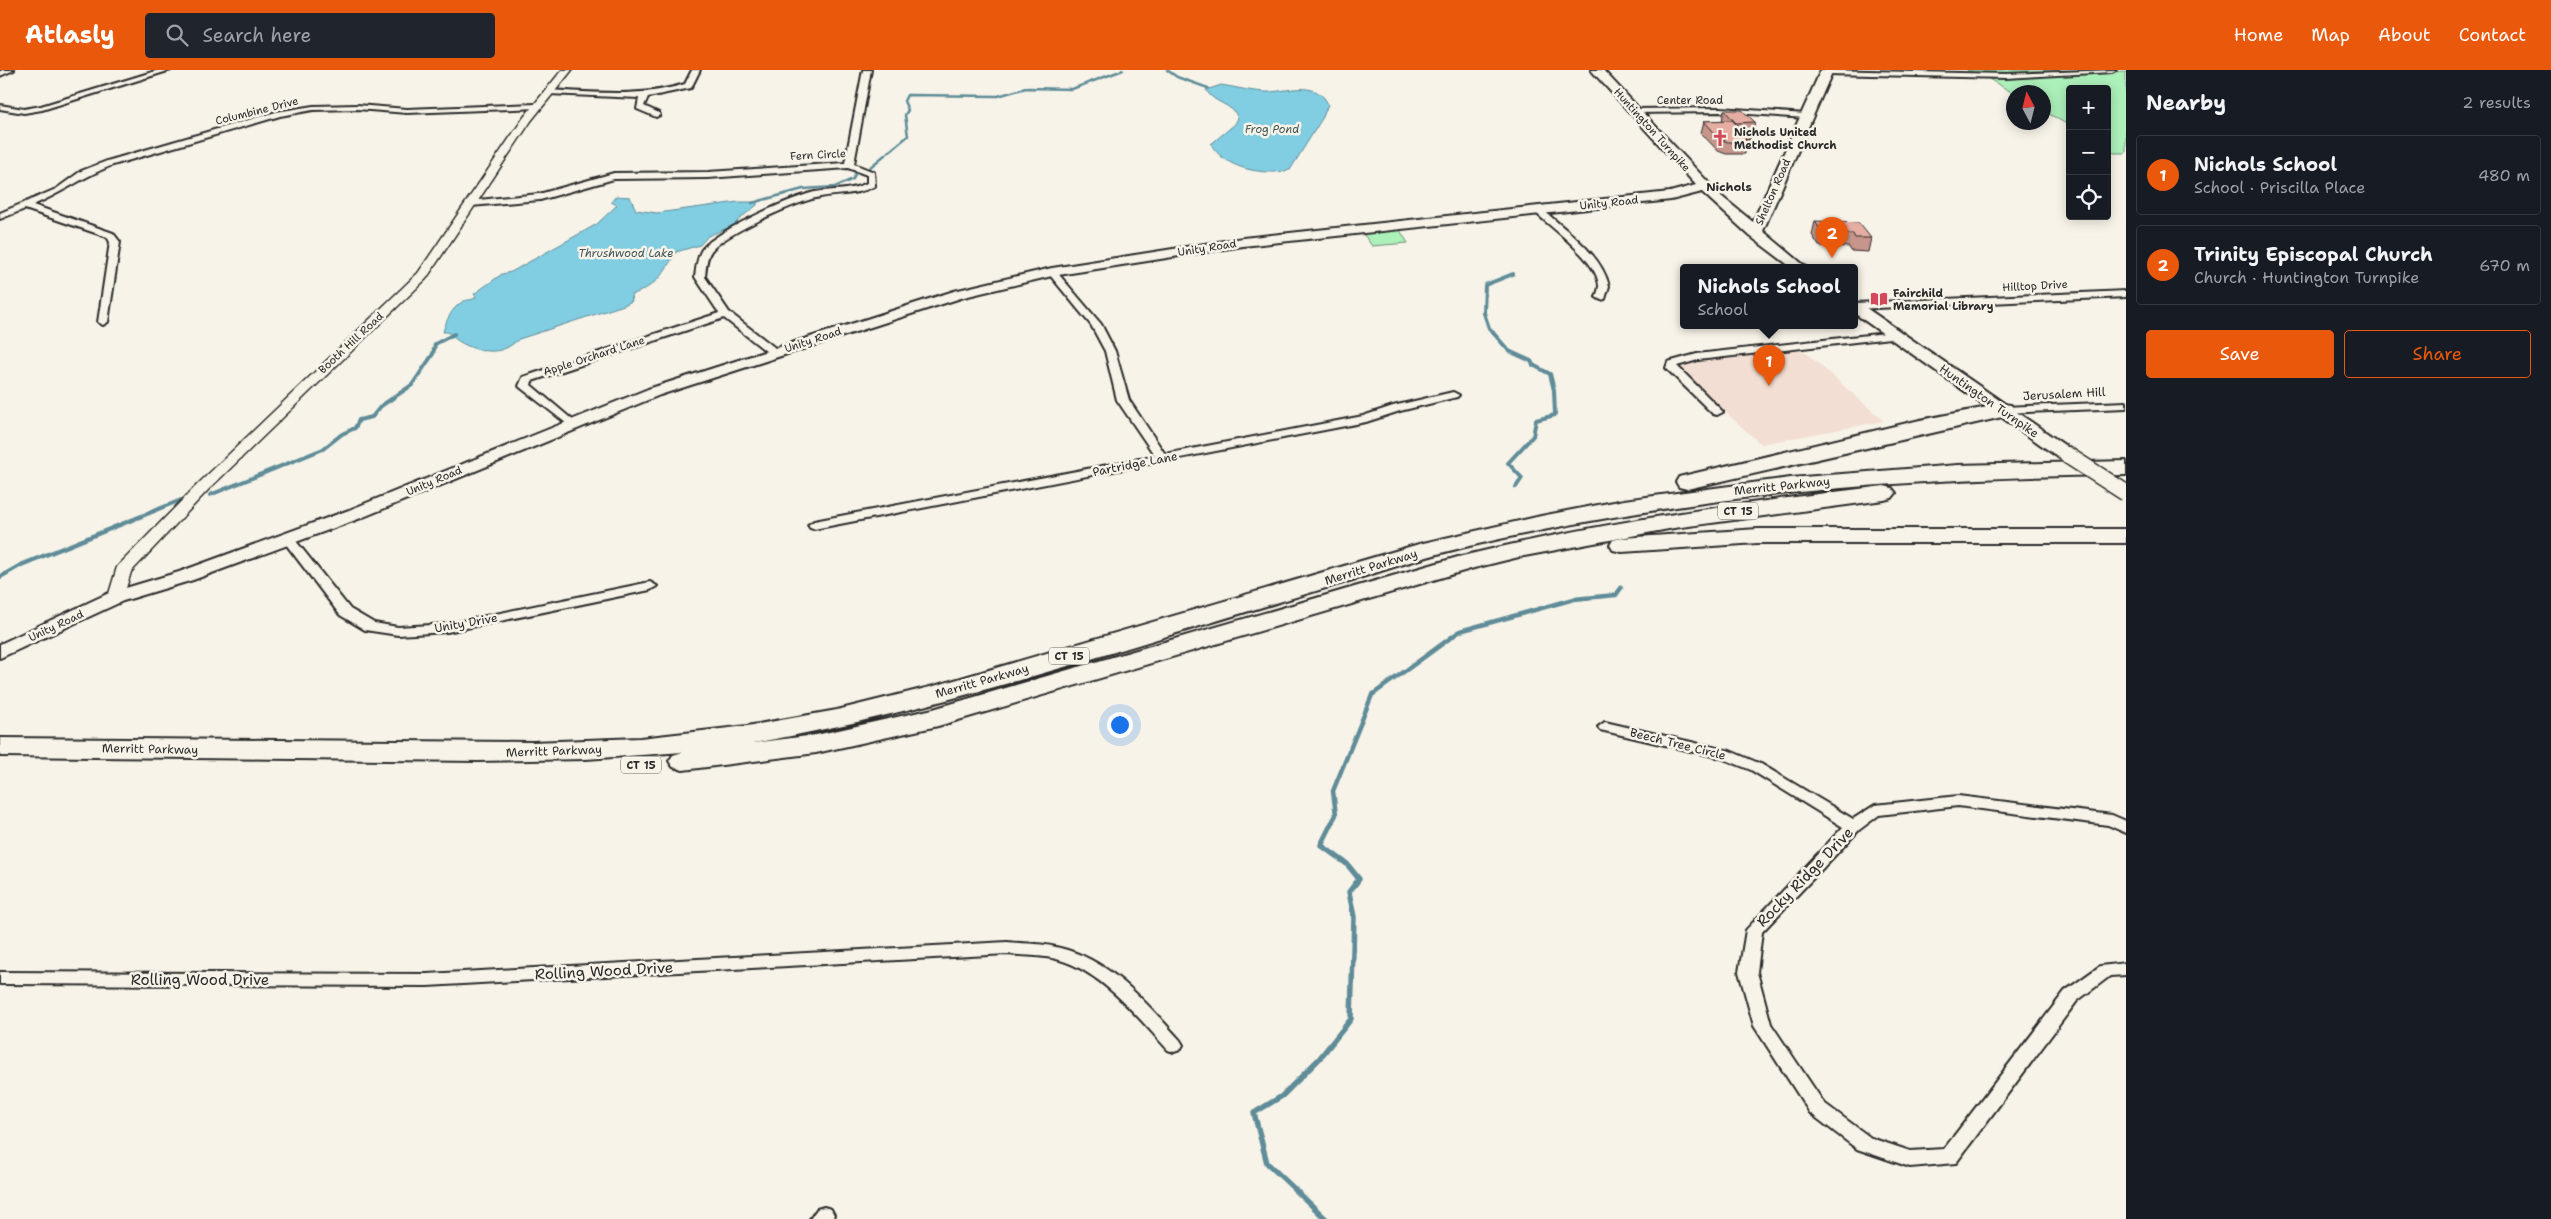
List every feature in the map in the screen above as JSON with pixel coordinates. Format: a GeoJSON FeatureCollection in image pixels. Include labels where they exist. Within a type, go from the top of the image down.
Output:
{"type":"FeatureCollection","features":[{"type":"Feature","properties":{"kind":"highway"},"geometry":{"type":"LineString","coordinates":[[1456,542],[1520,522],[1920,426],[2003,410]]}},
{"type":"Feature","properties":{"kind":"highway","name":"Merritt Parkway"},"geometry":{"type":"LineString","coordinates":[[0,747],[510,753],[634,748],[764,733],[863,714],[977,683],[1456,542],[1642,504],[1802,483],[1989,470],[2126,468]]}},
{"type":"Feature","properties":{"kind":"highway","name":"Merritt Parkway"},"geometry":{"type":"LineString","coordinates":[[0,762],[563,768],[630,766],[732,756],[816,744],[938,717],[1467,562],[1536,544],[1679,519],[1894,492],[1968,487],[2126,483]]}},
{"type":"Feature","properties":{"kind":"highway"},"geometry":{"type":"LineString","coordinates":[[1358,595],[1603,547],[1688,539],[1758,536],[2126,536]]}},
{"type":"Feature","properties":{"kind":"main road","name":"Huntington Turnpike"},"geometry":{"type":"LineString","coordinates":[[1597,70],[1716,199],[1755,233],[1795,264]]}},
{"type":"Feature","properties":{"kind":"main road","name":"Shelton Road"},"geometry":{"type":"LineString","coordinates":[[1755,233],[1826,71]]}},
{"type":"Feature","properties":{"kind":"main road","name":"Unity Road"},"geometry":{"type":"LineString","coordinates":[[0,652],[116,597],[288,540],[654,392],[959,294],[1052,272],[1243,242],[1671,196],[1704,187]]}},
{"type":"Feature","properties":{"kind":"main road","name":"Unity Road"},"geometry":{"type":"LineString","coordinates":[[1671,196],[1716,199]]}},
{"type":"Feature","properties":{"kind":"main road","name":"Huntington Turnpike"},"geometry":{"type":"LineString","coordinates":[[1858,309],[2067,455],[2126,493]]}},
{"type":"Feature","properties":{"kind":"street"},"geometry":{"type":"LineString","coordinates":[[0,74],[10,70]]}},
{"type":"Feature","properties":{"kind":"street"},"geometry":{"type":"LineString","coordinates":[[0,107],[24,111],[42,108],[167,70]]}},
{"type":"Feature","properties":{"kind":"street","name":"Booth Hill Road"},"geometry":{"type":"LineString","coordinates":[[116,597],[123,571],[265,425],[422,276],[450,239],[471,203],[536,106],[567,70]]}},
{"type":"Feature","properties":{"kind":"street"},"geometry":{"type":"LineString","coordinates":[[548,92],[644,96],[669,93],[688,86],[696,70]]}},
{"type":"Feature","properties":{"kind":"street"},"geometry":{"type":"LineString","coordinates":[[850,165],[867,70]]}},
{"type":"Feature","properties":{"kind":"street"},"geometry":{"type":"LineString","coordinates":[[1826,71],[2006,76],[2112,70]]}},
{"type":"Feature","properties":{"kind":"street"},"geometry":{"type":"LineString","coordinates":[[644,96],[640,107],[656,115]]}},
{"type":"Feature","properties":{"kind":"street","name":"Columbine Drive"},"geometry":{"type":"LineString","coordinates":[[0,216],[59,191],[84,173],[110,163],[279,114],[334,107],[407,111],[536,106]]}},
{"type":"Feature","properties":{"kind":"street","name":"Center Road"},"geometry":{"type":"LineString","coordinates":[[1634,111],[1720,110],[1806,116]]}},
{"type":"Feature","properties":{"kind":"street","name":"Fern Circle"},"geometry":{"type":"LineString","coordinates":[[471,203],[540,197],[614,176],[708,174],[850,165],[871,174],[872,184],[861,190],[816,195],[790,203],[720,238],[706,251],[700,277],[724,314],[775,352]]}},
{"type":"Feature","properties":{"kind":"street"},"geometry":{"type":"LineString","coordinates":[[27,206],[110,235],[115,242],[103,322]]}},
{"type":"Feature","properties":{"kind":"street"},"geometry":{"type":"LineString","coordinates":[[1539,211],[1585,255],[1599,272],[1605,286],[1601,296]]}},
{"type":"Feature","properties":{"kind":"street"},"geometry":{"type":"LineString","coordinates":[[1052,272],[1096,324],[1110,352],[1124,400],[1163,459]]}},
{"type":"Feature","properties":{"kind":"street","name":"Hilltop Drive"},"geometry":{"type":"LineString","coordinates":[[1858,306],[2126,294]]}},
{"type":"Feature","properties":{"kind":"street","name":"Apple Orchard Lane"},"geometry":{"type":"LineString","coordinates":[[571,424],[525,386],[527,379],[724,314]]}},
{"type":"Feature","properties":{"kind":"street"},"geometry":{"type":"LineString","coordinates":[[1717,412],[1676,376],[1671,368],[1672,364],[1697,357],[1895,335]]}},
{"type":"Feature","properties":{"kind":"street","name":"Partridge Lane"},"geometry":{"type":"LineString","coordinates":[[814,525],[1366,419],[1397,408],[1453,395]]}},
{"type":"Feature","properties":{"kind":"street","name":"Jerusalem Hill"},"geometry":{"type":"LineString","coordinates":[[2003,410],[2126,405]]}},
{"type":"Feature","properties":{"kind":"street","name":"Unity Drive"},"geometry":{"type":"LineString","coordinates":[[288,540],[345,612],[370,627],[398,631],[447,628],[650,586]]}},
{"type":"Feature","properties":{"kind":"street","name":"Beech Tree Circle"},"geometry":{"type":"LineString","coordinates":[[1605,726],[1725,754],[1756,766],[1853,826]]}},
{"type":"Feature","properties":{"kind":"street","name":"Rocky Ridge Drive"},"geometry":{"type":"LineString","coordinates":[[2126,828],[2112,820],[1958,801],[1875,810],[1853,826],[1754,930],[1748,972],[1763,1026],[1817,1108],[1864,1144],[1910,1159],[1948,1157],[2071,996],[2106,970],[2126,969]]}},
{"type":"Feature","properties":{"kind":"street","name":"Rolling Wood Drive"},"geometry":{"type":"LineString","coordinates":[[0,978],[427,980],[1007,948],[1068,956],[1105,978],[1139,1007],[1174,1045]]}},
{"type":"Feature","properties":{"kind":"shaded area"},"geometry":{"type":"Polygon","coordinates":[[[1804,351],[1884,421],[1761,444],[1677,369],[1696,362],[1804,351]]]}},
{"type":"Feature","properties":{"kind":"green space"},"geometry":{"type":"Polygon","coordinates":[[[1967,70],[2082,70],[2023,75],[1990,75],[1967,70]]]}},
{"type":"Feature","properties":{"kind":"green space"},"geometry":{"type":"Polygon","coordinates":[[[2126,71],[2126,153],[2111,151],[2111,85],[2066,85],[2066,124],[2051,115],[2051,85],[2006,85],[2006,89],[1989,79],[2126,71]]]}},
{"type":"Feature","properties":{"kind":"green space"},"geometry":{"type":"Polygon","coordinates":[[[1396,224],[1408,243],[1372,246],[1359,228],[1396,224]]]}},
{"type":"Feature","properties":{"kind":"water","name":"Frog Pond"},"geometry":{"type":"Polygon","coordinates":[[[1221,85],[1264,92],[1308,89],[1316,91],[1322,96],[1328,104],[1323,117],[1290,170],[1269,172],[1246,169],[1235,165],[1217,153],[1211,144],[1235,124],[1238,118],[1232,109],[1209,95],[1206,90],[1221,85]]]}},
{"type":"Feature","properties":{"kind":"water","name":"Thrushwood Lake"},"geometry":{"type":"Polygon","coordinates":[[[616,196],[630,197],[636,210],[657,213],[738,202],[757,202],[757,205],[737,221],[737,224],[708,236],[700,245],[676,252],[658,278],[647,288],[631,295],[632,301],[624,305],[519,339],[508,347],[499,350],[491,351],[474,348],[459,341],[448,332],[443,332],[450,315],[458,305],[476,297],[474,294],[502,274],[511,272],[597,224],[617,205],[611,202],[616,196]]]}},
{"type":"Feature","properties":{"kind":"building"},"geometry":{"type":"Polygon","coordinates":[[[1724,110],[1742,110],[1755,122],[1736,123],[1724,110]]]}},
{"type":"Feature","properties":{"kind":"building"},"geometry":{"type":"Polygon","coordinates":[[[1732,120],[1750,138],[1745,139],[1747,142],[1728,142],[1720,139],[1704,121],[1732,120]]]}},
{"type":"Feature","properties":{"kind":"building"},"geometry":{"type":"Polygon","coordinates":[[[1815,221],[1859,223],[1871,238],[1855,238],[1853,234],[1822,233],[1815,221]]]}},
{"type":"Feature","properties":{"kind":"waterway"},"geometry":{"type":"LineString","coordinates":[[869,168],[908,136],[905,115],[908,110],[904,101],[907,95],[998,96],[1026,88],[1072,89],[1123,70]]}},
{"type":"Feature","properties":{"kind":"waterway"},"geometry":{"type":"LineString","coordinates":[[1167,70],[1177,77],[1208,88]]}},
{"type":"Feature","properties":{"kind":"waterway"},"geometry":{"type":"LineString","coordinates":[[752,203],[803,189],[835,187],[853,179],[855,174],[860,172]]}},
{"type":"Feature","properties":{"kind":"waterway"},"geometry":{"type":"LineString","coordinates":[[1513,274],[1485,285],[1484,313],[1489,328],[1509,351],[1531,361],[1533,365],[1550,374],[1554,390],[1555,415],[1536,420],[1533,436],[1508,463],[1522,478],[1516,487]]}},
{"type":"Feature","properties":{"kind":"waterway"},"geometry":{"type":"LineString","coordinates":[[210,495],[323,449],[342,434],[355,428],[359,420],[372,417],[381,406],[412,385],[433,354],[435,344],[454,334]]}},
{"type":"Feature","properties":{"kind":"waterway"},"geometry":{"type":"LineString","coordinates":[[151,512],[181,500]]}},
{"type":"Feature","properties":{"kind":"waterway"},"geometry":{"type":"LineString","coordinates":[[0,577],[21,565],[154,511]]}},
{"type":"Feature","properties":{"kind":"waterway"},"geometry":{"type":"LineString","coordinates":[[1331,824],[1336,815],[1333,791],[1372,695],[1460,631],[1574,599],[1616,595],[1621,588]]}},
{"type":"Feature","properties":{"kind":"waterway"},"geometry":{"type":"LineString","coordinates":[[1326,1219],[1267,1163],[1254,1113],[1282,1096],[1319,1059],[1351,1019],[1354,917],[1349,892],[1359,879],[1347,864],[1321,845],[1332,823]]}},
{"type":"Feature","properties":{"kind":"place","name":"Nichols United Methodist Church"},"geometry":{"type":"Point","coordinates":[1720,138]}},
{"type":"Feature","properties":{"kind":"place","name":"Trinity Episcopal Church"},"geometry":{"type":"Point","coordinates":[1832,258]}},
{"type":"Feature","properties":{"kind":"place","name":"Fairchild Memorial Library"},"geometry":{"type":"Point","coordinates":[1879,299]}},
{"type":"Feature","properties":{"kind":"place","name":"Nichols School"},"geometry":{"type":"Point","coordinates":[1769,386]}},
{"type":"Feature","properties":{"kind":"district","name":"Nichols"},"geometry":{"type":"Point","coordinates":[1729,187]}}]}
